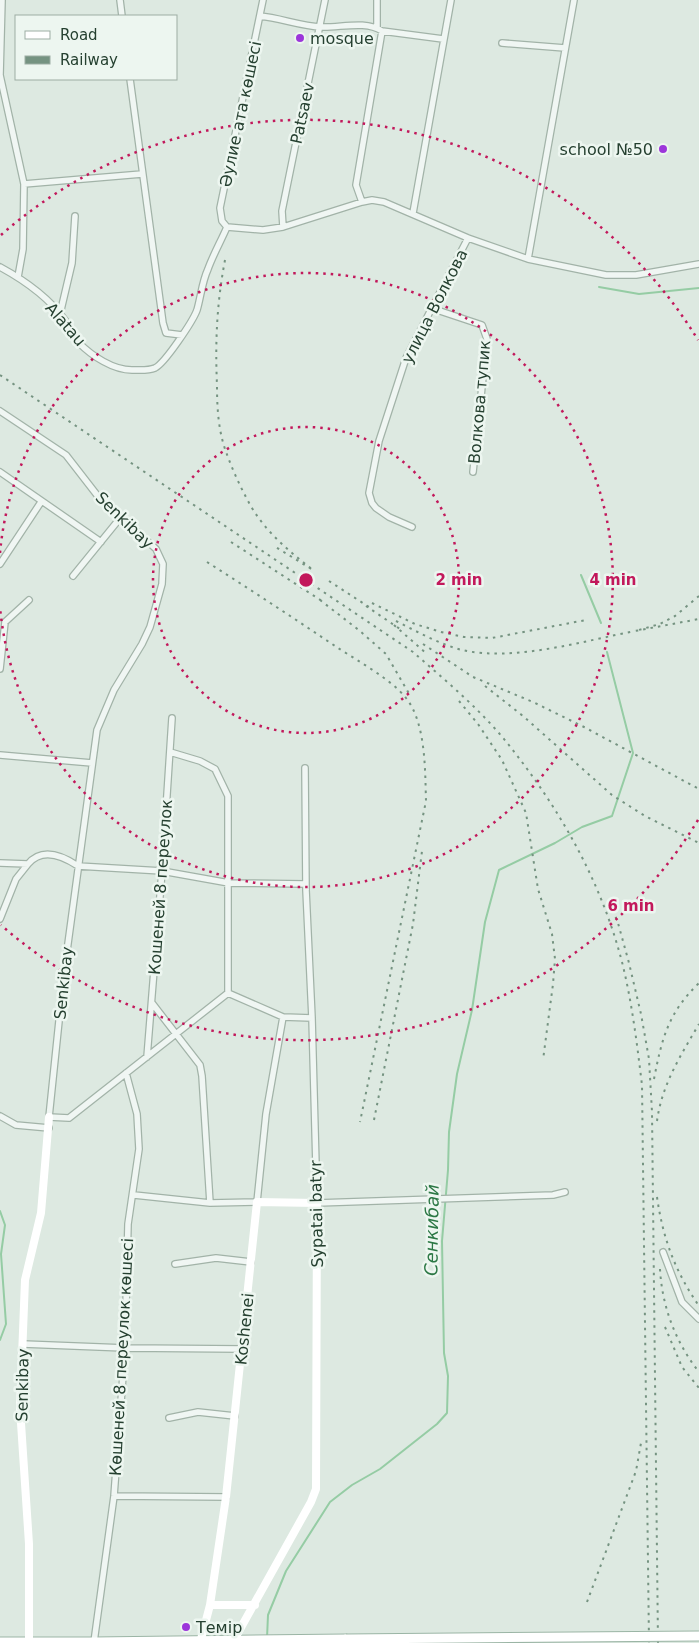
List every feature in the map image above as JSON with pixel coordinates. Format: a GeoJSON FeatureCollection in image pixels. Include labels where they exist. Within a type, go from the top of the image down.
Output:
{"type":"FeatureCollection","features":[{"type":"Feature","properties":{"kind":"main road"},"geometry":{"type":"LineString","coordinates":[[0,1642],[318,1641],[346,1639],[699,1636]]}},
{"type":"Feature","properties":{"kind":"street"},"geometry":{"type":"LineString","coordinates":[[2,0],[0,75],[24,184],[23,249],[18,277]]}},
{"type":"Feature","properties":{"kind":"street"},"geometry":{"type":"LineString","coordinates":[[120,0],[122,15]]}},
{"type":"Feature","properties":{"kind":"street","name":"Әулие ата көшесі"},"geometry":{"type":"LineString","coordinates":[[227,227],[222,221],[220,208],[263,0]]}},
{"type":"Feature","properties":{"kind":"street","name":"Patsaev"},"geometry":{"type":"LineString","coordinates":[[283,227],[282,211],[325,0]]}},
{"type":"Feature","properties":{"kind":"street"},"geometry":{"type":"LineString","coordinates":[[362,202],[356,185],[380,29],[377,0]]}},
{"type":"Feature","properties":{"kind":"street"},"geometry":{"type":"LineString","coordinates":[[413,213],[451,0]]}},
{"type":"Feature","properties":{"kind":"street"},"geometry":{"type":"LineString","coordinates":[[528,259],[574,0]]}},
{"type":"Feature","properties":{"kind":"street"},"geometry":{"type":"LineString","coordinates":[[260,16],[320,27],[352,25],[443,38]]}},
{"type":"Feature","properties":{"kind":"street"},"geometry":{"type":"LineString","coordinates":[[502,43],[565,48]]}},
{"type":"Feature","properties":{"kind":"street"},"geometry":{"type":"LineString","coordinates":[[130,80],[163,323],[166,333],[182,335]]}},
{"type":"Feature","properties":{"kind":"street"},"geometry":{"type":"LineString","coordinates":[[24,184],[142,174]]}},
{"type":"Feature","properties":{"kind":"street"},"geometry":{"type":"LineString","coordinates":[[227,227],[264,230],[283,227],[372,200],[384,202],[468,238],[528,259],[606,275],[636,275],[699,264]]}},
{"type":"Feature","properties":{"kind":"street"},"geometry":{"type":"LineString","coordinates":[[60,314],[72,263],[75,216]]}},
{"type":"Feature","properties":{"kind":"street","name":"Alatau"},"geometry":{"type":"LineString","coordinates":[[0,267],[18,277],[49,303],[60,314],[78,342],[98,358],[113,367],[127,370],[148,370],[157,367],[163,362],[197,311],[207,270],[227,227]]}},
{"type":"Feature","properties":{"kind":"street","name":"улица Волкова"},"geometry":{"type":"LineString","coordinates":[[412,527],[389,517],[376,508],[372,503],[370,492],[380,441],[406,358],[468,238]]}},
{"type":"Feature","properties":{"kind":"street","name":"Волкова тупик"},"geometry":{"type":"LineString","coordinates":[[432,308],[482,325],[486,339],[473,472]]}},
{"type":"Feature","properties":{"kind":"street","name":"Senkibay"},"geometry":{"type":"LineString","coordinates":[[0,411],[66,455],[97,495],[156,549],[163,564],[162,584],[150,627],[114,690],[97,730],[64,973],[41,1213],[25,1280],[20,1408],[29,1544],[29,1642]]}},
{"type":"Feature","properties":{"kind":"street"},"geometry":{"type":"LineString","coordinates":[[0,472],[101,542]]}},
{"type":"Feature","properties":{"kind":"street"},"geometry":{"type":"LineString","coordinates":[[0,564],[41,502]]}},
{"type":"Feature","properties":{"kind":"street"},"geometry":{"type":"LineString","coordinates":[[73,576],[121,517]]}},
{"type":"Feature","properties":{"kind":"street"},"geometry":{"type":"LineString","coordinates":[[0,669],[5,622],[29,600]]}},
{"type":"Feature","properties":{"kind":"street","name":"Кошеней 8 переулок"},"geometry":{"type":"LineString","coordinates":[[147,1056],[172,718]]}},
{"type":"Feature","properties":{"kind":"street"},"geometry":{"type":"LineString","coordinates":[[170,752],[200,761],[215,769],[228,796],[228,993]]}},
{"type":"Feature","properties":{"kind":"street"},"geometry":{"type":"LineString","coordinates":[[0,755],[92,763]]}},
{"type":"Feature","properties":{"kind":"street","name":"Sypatai batyr"},"geometry":{"type":"LineString","coordinates":[[231,1641],[255,1605],[312,1502],[316,1490],[317,1203],[312,1018],[305,884],[305,768]]}},
{"type":"Feature","properties":{"kind":"street"},"geometry":{"type":"LineString","coordinates":[[0,919],[16,879],[33,858],[40,855],[51,854],[67,858],[78,866],[162,871],[229,883],[305,884]]}},
{"type":"Feature","properties":{"kind":"street"},"geometry":{"type":"LineString","coordinates":[[0,862],[28,864]]}},
{"type":"Feature","properties":{"kind":"street"},"geometry":{"type":"LineString","coordinates":[[228,993],[283,1017],[312,1018]]}},
{"type":"Feature","properties":{"kind":"street"},"geometry":{"type":"LineString","coordinates":[[49,1117],[69,1118],[228,993]]}},
{"type":"Feature","properties":{"kind":"street"},"geometry":{"type":"LineString","coordinates":[[152,1003],[200,1065],[210,1203]]}},
{"type":"Feature","properties":{"kind":"street","name":"Koshenei"},"geometry":{"type":"LineString","coordinates":[[201,1642],[210,1605],[226,1497],[266,1114],[283,1017]]}},
{"type":"Feature","properties":{"kind":"street","name":"Көшеней 8 переулок көшесі"},"geometry":{"type":"LineString","coordinates":[[94,1642],[114,1496],[125,1348],[128,1224],[134,1195],[139,1149],[137,1114],[126,1073]]}},
{"type":"Feature","properties":{"kind":"street"},"geometry":{"type":"LineString","coordinates":[[0,1116],[16,1125],[49,1128]]}},
{"type":"Feature","properties":{"kind":"street"},"geometry":{"type":"LineString","coordinates":[[134,1195],[210,1203],[317,1203],[553,1195],[566,1192]]}},
{"type":"Feature","properties":{"kind":"street"},"geometry":{"type":"LineString","coordinates":[[663,1252],[682,1302],[699,1319]]}},
{"type":"Feature","properties":{"kind":"street"},"geometry":{"type":"LineString","coordinates":[[175,1264],[216,1258],[251,1262]]}},
{"type":"Feature","properties":{"kind":"street"},"geometry":{"type":"LineString","coordinates":[[23,1344],[125,1348],[242,1349]]}},
{"type":"Feature","properties":{"kind":"street"},"geometry":{"type":"LineString","coordinates":[[168,1418],[198,1412],[235,1416]]}},
{"type":"Feature","properties":{"kind":"street"},"geometry":{"type":"LineString","coordinates":[[114,1496],[226,1497]]}},
{"type":"Feature","properties":{"kind":"street"},"geometry":{"type":"LineString","coordinates":[[210,1605],[255,1605]]}},
{"type":"Feature","properties":{"kind":"waterway"},"geometry":{"type":"LineString","coordinates":[[599,287],[639,294],[699,288]]}},
{"type":"Feature","properties":{"kind":"waterway"},"geometry":{"type":"LineString","coordinates":[[581,575],[601,623]]}},
{"type":"Feature","properties":{"kind":"waterway","name":"Сенкибай"},"geometry":{"type":"LineString","coordinates":[[267,1638],[268,1615],[286,1571],[330,1502],[352,1485],[380,1469],[437,1424],[447,1413],[448,1376],[444,1353],[442,1241],[449,1132],[457,1074],[472,1010],[485,922],[499,870],[555,843],[582,827],[612,816],[633,753],[607,652]]}},
{"type":"Feature","properties":{"kind":"waterway"},"geometry":{"type":"LineString","coordinates":[[0,1211],[5,1225],[1,1254],[6,1324],[0,1340]]}},
{"type":"Feature","properties":{"kind":"railway"},"geometry":{"type":"LineString","coordinates":[[225,260],[218,306],[216,353],[219,425],[223,441],[237,479],[258,517],[280,542],[313,570],[274,546]]}},
{"type":"Feature","properties":{"kind":"railway"},"geometry":{"type":"LineString","coordinates":[[0,375],[413,652],[463,696],[498,731],[545,794],[577,847],[603,903],[622,962],[626,977],[642,1085],[649,1643]]}},
{"type":"Feature","properties":{"kind":"railway"},"geometry":{"type":"LineString","coordinates":[[231,542],[325,603]]}},
{"type":"Feature","properties":{"kind":"railway"},"geometry":{"type":"LineString","coordinates":[[207,562],[384,678],[400,691],[413,708],[421,733],[426,801],[360,1122]]}},
{"type":"Feature","properties":{"kind":"railway"},"geometry":{"type":"LineString","coordinates":[[329,581],[372,609]]}},
{"type":"Feature","properties":{"kind":"railway"},"geometry":{"type":"LineString","coordinates":[[699,596],[675,616],[660,624],[635,631],[699,619]]}},
{"type":"Feature","properties":{"kind":"railway"},"geometry":{"type":"LineString","coordinates":[[320,600],[386,654],[411,697]]}},
{"type":"Feature","properties":{"kind":"railway"},"geometry":{"type":"LineString","coordinates":[[372,603],[415,624],[464,637],[492,638],[586,620]]}},
{"type":"Feature","properties":{"kind":"railway"},"geometry":{"type":"LineString","coordinates":[[366,606],[400,629]]}},
{"type":"Feature","properties":{"kind":"railway"},"geometry":{"type":"LineString","coordinates":[[396,621],[462,650],[504,654],[571,645],[635,631]]}},
{"type":"Feature","properties":{"kind":"railway"},"geometry":{"type":"LineString","coordinates":[[394,625],[427,654]]}},
{"type":"Feature","properties":{"kind":"railway"},"geometry":{"type":"LineString","coordinates":[[423,644],[473,677],[533,702],[584,727],[699,789]]}},
{"type":"Feature","properties":{"kind":"railway"},"geometry":{"type":"LineString","coordinates":[[485,686],[523,716],[612,795],[645,816],[699,843]]}},
{"type":"Feature","properties":{"kind":"railway"},"geometry":{"type":"LineString","coordinates":[[459,701],[478,724],[502,760],[526,813],[538,889],[552,934],[555,959],[543,1060]]}},
{"type":"Feature","properties":{"kind":"railway"},"geometry":{"type":"LineString","coordinates":[[374,1120],[413,924],[422,851]]}},
{"type":"Feature","properties":{"kind":"railway"},"geometry":{"type":"LineString","coordinates":[[610,903],[618,923],[629,963],[649,1059],[652,1112],[658,1643]]}},
{"type":"Feature","properties":{"kind":"railway"},"geometry":{"type":"LineString","coordinates":[[654,1079],[660,1051],[673,1016],[688,994],[699,983]]}},
{"type":"Feature","properties":{"kind":"railway"},"geometry":{"type":"LineString","coordinates":[[657,1121],[668,1082],[699,1024]]}},
{"type":"Feature","properties":{"kind":"railway"},"geometry":{"type":"LineString","coordinates":[[657,1197],[671,1254],[683,1280],[699,1306]]}},
{"type":"Feature","properties":{"kind":"railway"},"geometry":{"type":"LineString","coordinates":[[660,1269],[667,1311],[683,1349],[699,1372]]}},
{"type":"Feature","properties":{"kind":"railway"},"geometry":{"type":"LineString","coordinates":[[665,1327],[682,1367],[699,1388]]}},
{"type":"Feature","properties":{"kind":"railway"},"geometry":{"type":"LineString","coordinates":[[587,1602],[636,1471],[641,1443]]}},
{"type":"Feature","properties":{"kind":"place","name":"mosque"},"geometry":{"type":"Point","coordinates":[300,38]}},
{"type":"Feature","properties":{"kind":"place","name":"school №50"},"geometry":{"type":"Point","coordinates":[663,149]}},
{"type":"Feature","properties":{"kind":"place","name":"Темір"},"geometry":{"type":"Point","coordinates":[186,1627]}}]}
